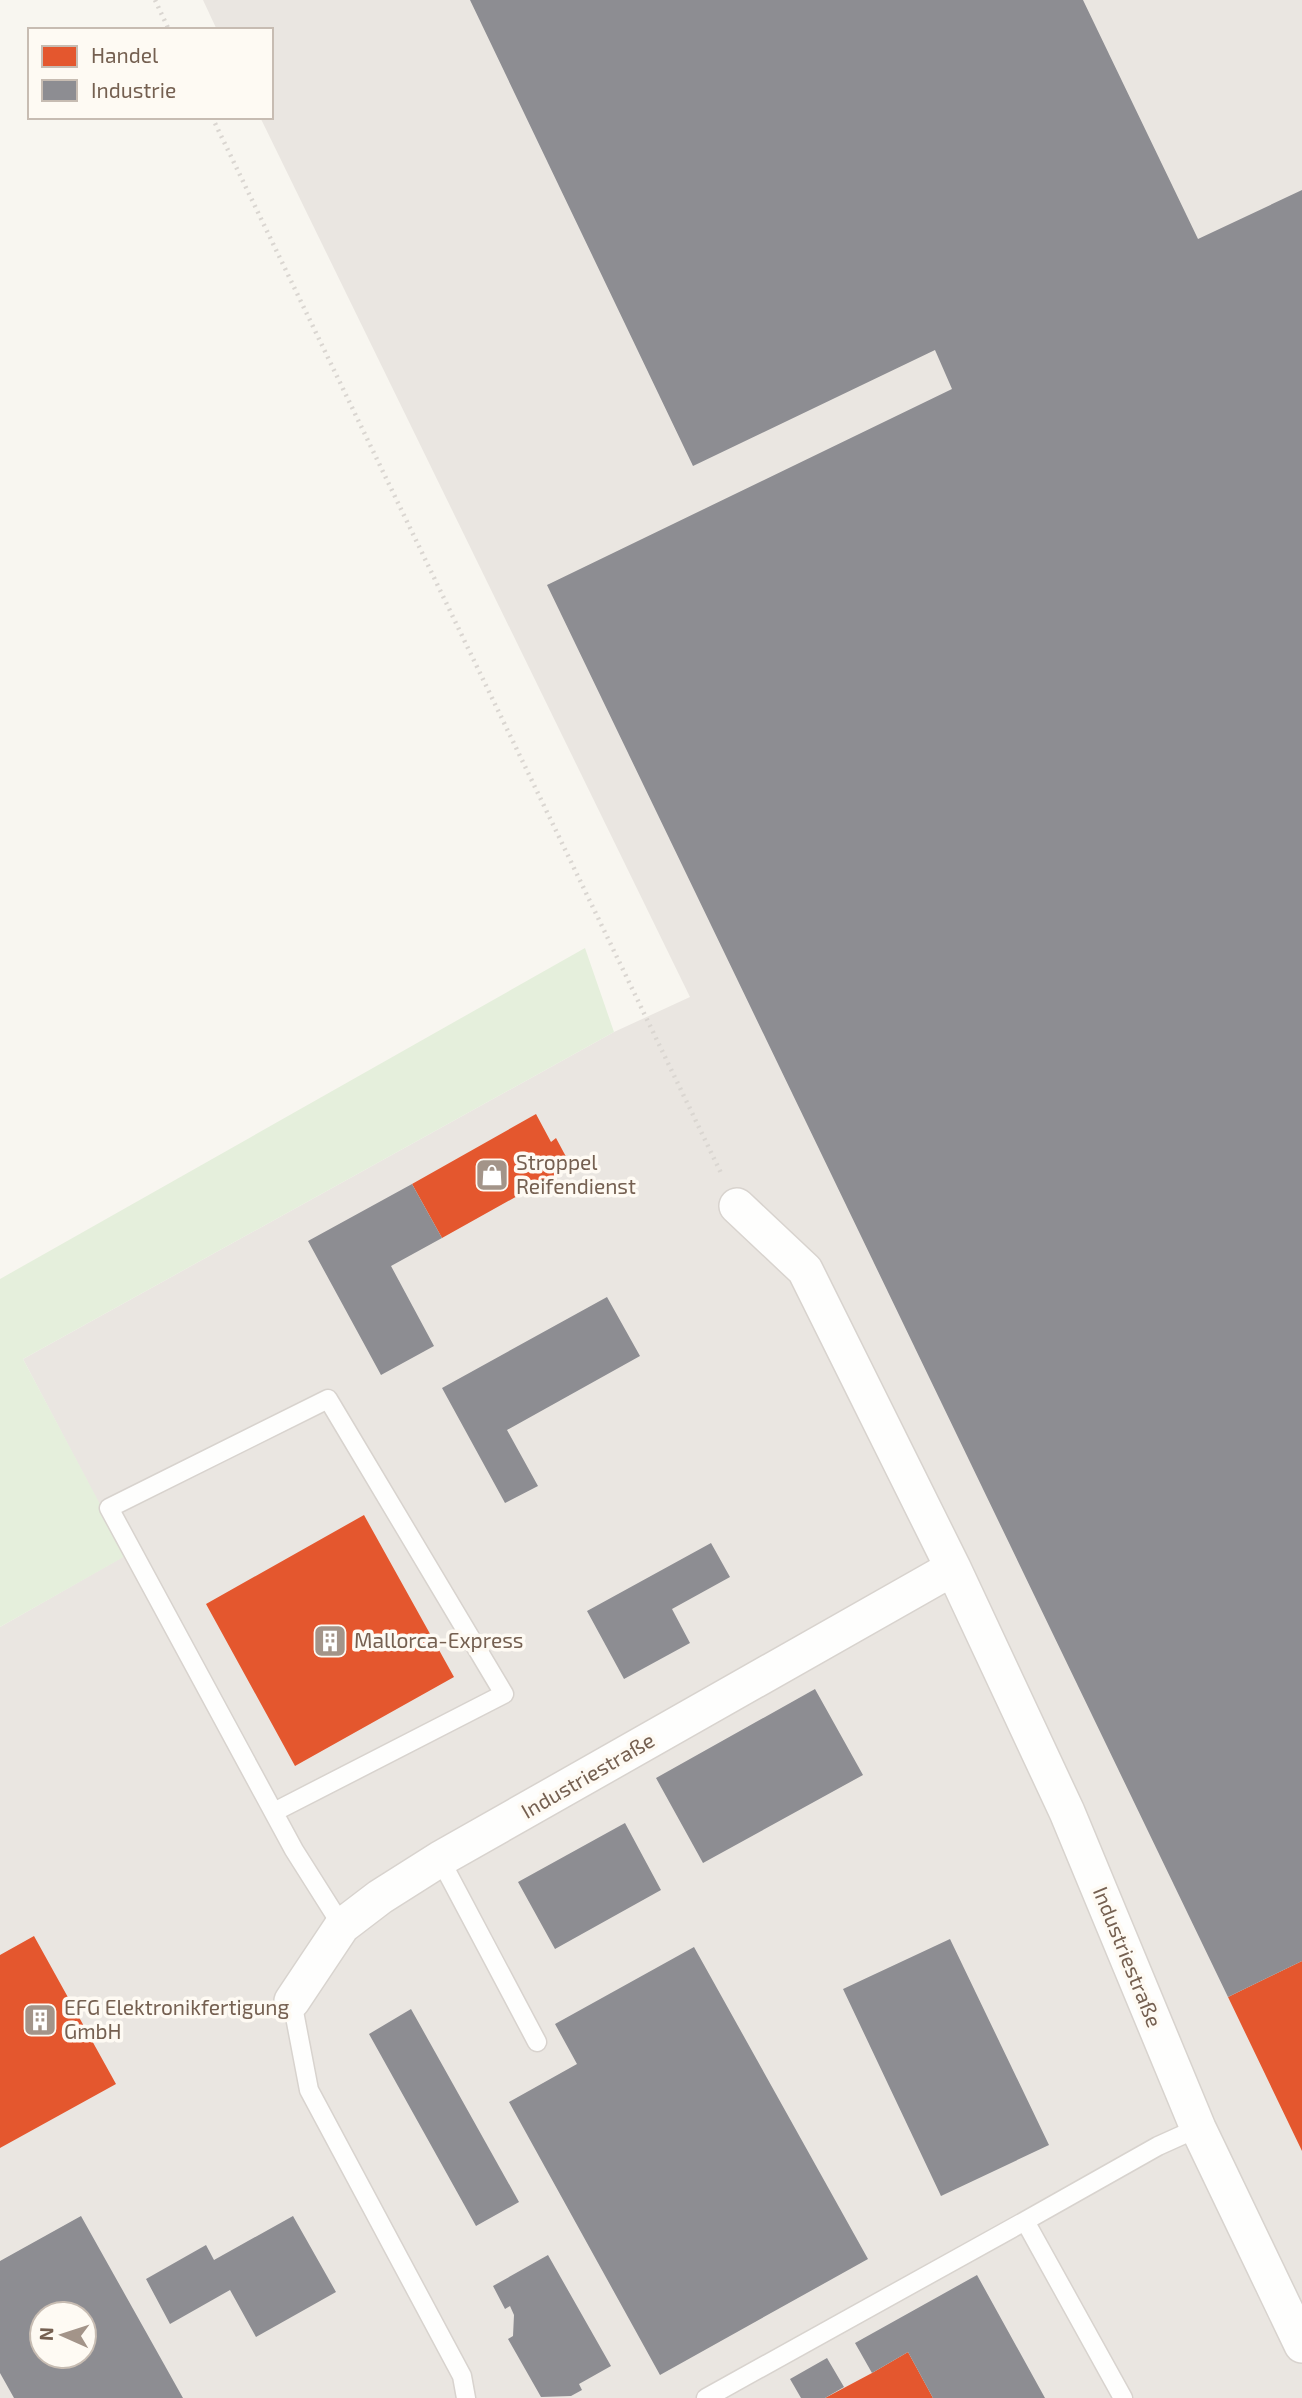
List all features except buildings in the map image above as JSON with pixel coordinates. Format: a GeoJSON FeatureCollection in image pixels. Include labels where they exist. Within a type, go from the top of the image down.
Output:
{"type":"FeatureCollection","features":[{"type":"Feature","properties":{"kind":"street","name":"Industriestraße"},"geometry":{"type":"LineString","coordinates":[[737,1206],[805,1270],[953,1568],[1067,1812],[1198,2128],[1302,2345]]}},
{"type":"Feature","properties":{"kind":"street","name":"Industriestraße"},"geometry":{"type":"LineString","coordinates":[[292,2001],[342,1926],[380,1897],[440,1860],[953,1568]]}},
{"type":"Feature","properties":{"kind":"lane"},"geometry":{"type":"LineString","coordinates":[[274,1812],[504,1694],[328,1399],[109,1508],[294,1850],[342,1926]]}},
{"type":"Feature","properties":{"kind":"lane"},"geometry":{"type":"LineString","coordinates":[[440,1860],[537,2042]]}},
{"type":"Feature","properties":{"kind":"lane"},"geometry":{"type":"LineString","coordinates":[[292,2001],[309,2090],[462,2376],[466,2398]]}},
{"type":"Feature","properties":{"kind":"lane"},"geometry":{"type":"LineString","coordinates":[[706,2398],[1158,2146],[1198,2128]]}},
{"type":"Feature","properties":{"kind":"lane"},"geometry":{"type":"LineString","coordinates":[[1025,2221],[1123,2398]]}},
{"type":"Feature","properties":{"kind":"path"},"geometry":{"type":"LineString","coordinates":[[155,0],[168,28]]}},
{"type":"Feature","properties":{"kind":"path"},"geometry":{"type":"LineString","coordinates":[[213,119],[737,1206]]}},
{"type":"Feature","properties":{"kind":"shaded area"},"geometry":{"type":"Polygon","coordinates":[[[203,0],[1302,0],[1302,2398],[0,2398],[0,1627],[126,1555],[23,1359],[614,1032],[690,997],[261,119],[273,119],[273,28],[216,28],[203,0]]]}},
{"type":"Feature","properties":{"kind":"green space"},"geometry":{"type":"Polygon","coordinates":[[[585,948],[614,1032],[23,1359],[127,1555],[0,1627],[0,1279],[585,948]]]}},
{"type":"Feature","properties":{"kind":"place","name":"Stroppel Reifendienst"},"geometry":{"type":"Point","coordinates":[492,1175]}},
{"type":"Feature","properties":{"kind":"place","name":"Mallorca-Express"},"geometry":{"type":"Point","coordinates":[330,1641]}},
{"type":"Feature","properties":{"kind":"place","name":"EFG Elektronikfertigung GmbH"},"geometry":{"type":"Point","coordinates":[40,2020]}}]}
